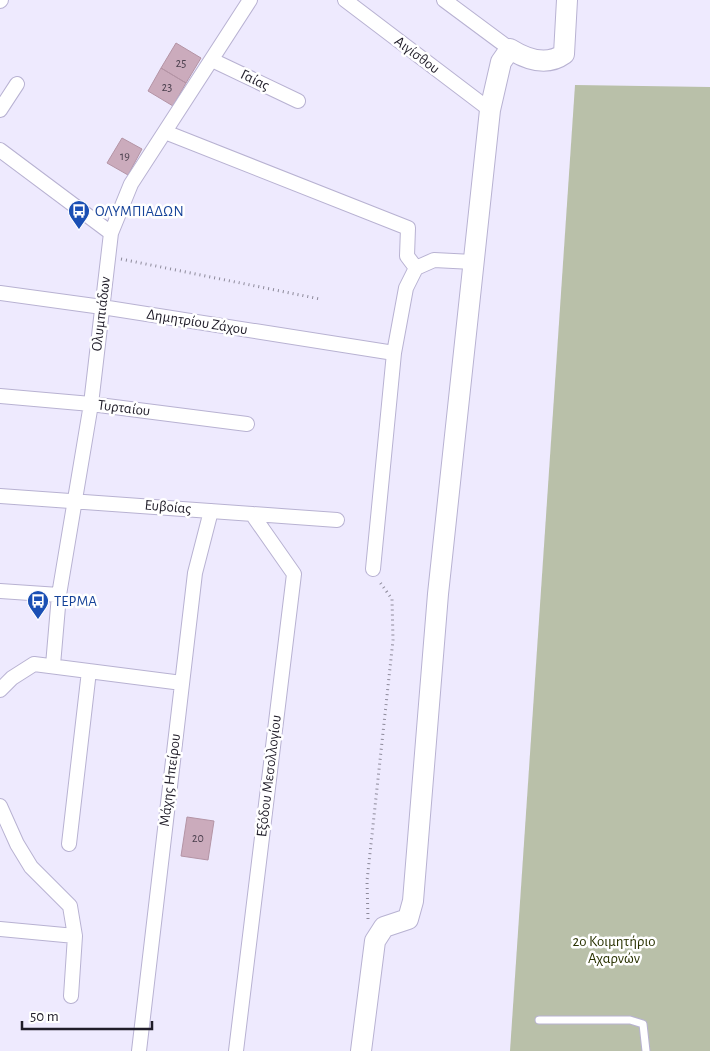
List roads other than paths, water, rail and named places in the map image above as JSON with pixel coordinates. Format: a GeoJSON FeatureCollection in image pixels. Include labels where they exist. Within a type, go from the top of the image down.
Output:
{"type":"FeatureCollection","features":[{"type":"Feature","properties":{"kind":"street","name":"Ολυμπιάδων"},"geometry":{"type":"LineString","coordinates":[[53,665],[59,595],[91,404],[111,233],[131,184],[250,0]]}},
{"type":"Feature","properties":{"kind":"street","name":"Αιγίσθου"},"geometry":{"type":"LineString","coordinates":[[345,0],[490,110]]}},
{"type":"Feature","properties":{"kind":"street"},"geometry":{"type":"LineString","coordinates":[[444,0],[524,58],[555,61],[564,54],[567,0]]}},
{"type":"Feature","properties":{"kind":"street"},"geometry":{"type":"LineString","coordinates":[[361,1051],[375,941],[384,927],[408,919],[414,901],[438,594],[490,110],[501,62],[510,49]]}},
{"type":"Feature","properties":{"kind":"street","name":"Γαίας"},"geometry":{"type":"LineString","coordinates":[[212,60],[298,101]]}},
{"type":"Feature","properties":{"kind":"street"},"geometry":{"type":"LineString","coordinates":[[0,110],[17,84]]}},
{"type":"Feature","properties":{"kind":"street"},"geometry":{"type":"LineString","coordinates":[[165,132],[408,228],[407,256],[416,268]]}},
{"type":"Feature","properties":{"kind":"street"},"geometry":{"type":"LineString","coordinates":[[0,150],[111,233]]}},
{"type":"Feature","properties":{"kind":"street"},"geometry":{"type":"LineString","coordinates":[[373,569],[394,353],[406,288],[416,268],[434,260],[473,262]]}},
{"type":"Feature","properties":{"kind":"street","name":"Δημητρίου Ζάχου"},"geometry":{"type":"LineString","coordinates":[[0,294],[102,307],[394,353]]}},
{"type":"Feature","properties":{"kind":"street","name":"Τυρταίου"},"geometry":{"type":"LineString","coordinates":[[0,396],[91,404],[247,424]]}},
{"type":"Feature","properties":{"kind":"street","name":"Ευβοίας"},"geometry":{"type":"LineString","coordinates":[[0,496],[337,520]]}},
{"type":"Feature","properties":{"kind":"street","name":"Μάχης Ηπείρου"},"geometry":{"type":"LineString","coordinates":[[138,1051],[195,573],[211,511]]}},
{"type":"Feature","properties":{"kind":"street","name":"Εξόδου Μεσολλογίου"},"geometry":{"type":"LineString","coordinates":[[236,1051],[294,574],[252,514]]}},
{"type":"Feature","properties":{"kind":"street"},"geometry":{"type":"LineString","coordinates":[[0,591],[59,595]]}},
{"type":"Feature","properties":{"kind":"street"},"geometry":{"type":"LineString","coordinates":[[0,690],[12,678],[34,664],[182,683]]}},
{"type":"Feature","properties":{"kind":"street"},"geometry":{"type":"LineString","coordinates":[[69,844],[89,671]]}},
{"type":"Feature","properties":{"kind":"street"},"geometry":{"type":"LineString","coordinates":[[0,806],[17,844],[31,868],[70,906],[75,936],[71,996]]}},
{"type":"Feature","properties":{"kind":"street"},"geometry":{"type":"LineString","coordinates":[[0,929],[75,936]]}},
{"type":"Feature","properties":{"kind":"lane"},"geometry":{"type":"LineString","coordinates":[[539,1020],[630,1020],[643,1024],[646,1051]]}},
{"type":"Feature","properties":{"kind":"place","name":"ΟΛΥΜΠΙΑΔΩΝ"},"geometry":{"type":"Point","coordinates":[79,230]}},
{"type":"Feature","properties":{"kind":"place","name":"ΤΕΡΜΑ"},"geometry":{"type":"Point","coordinates":[38,620]}},
{"type":"Feature","properties":{"kind":"park label","name":"2ο Κοιμητήριο Αχαρνών"},"geometry":{"type":"Point","coordinates":[614,950]}}]}
